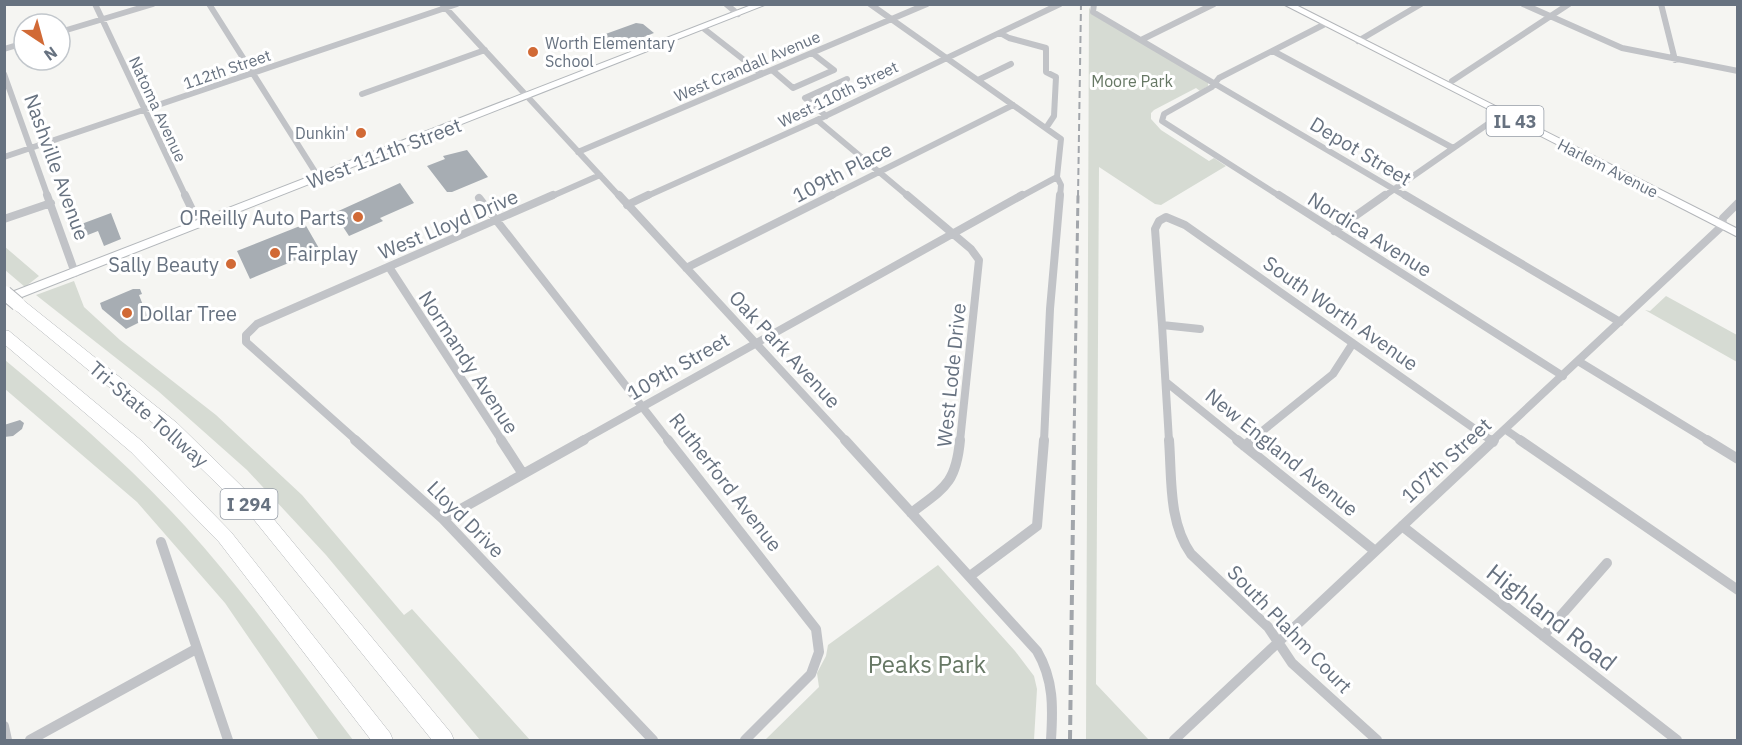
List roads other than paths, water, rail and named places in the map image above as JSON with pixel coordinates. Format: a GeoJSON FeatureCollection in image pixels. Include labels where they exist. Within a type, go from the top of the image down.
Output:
{"type":"FeatureCollection","features":[{"type":"Feature","properties":{"kind":"highway","name":"Tri-State Tollway"},"geometry":{"type":"LineString","coordinates":[[5,292],[11,302],[171,428],[261,516],[444,741]]}},
{"type":"Feature","properties":{"kind":"highway","name":"Tri-State Tollway"},"geometry":{"type":"LineString","coordinates":[[4,335],[137,447],[225,537],[383,741]]}},
{"type":"Feature","properties":{"kind":"main road","name":"West 111th Street"},"geometry":{"type":"LineString","coordinates":[[11,302],[75,273],[763,4]]}},
{"type":"Feature","properties":{"kind":"main road","name":"Harlem Avenue"},"geometry":{"type":"LineString","coordinates":[[1287,4],[1325,24],[1452,81],[1505,112]]}},
{"type":"Feature","properties":{"kind":"main road","name":"Harlem Avenue"},"geometry":{"type":"LineString","coordinates":[[1300,4],[1361,39],[1722,222],[1737,234]]}},
{"type":"Feature","properties":{"kind":"main road","name":"Harlem Avenue"},"geometry":{"type":"LineString","coordinates":[[1722,222],[1737,225]]}},
{"type":"Feature","properties":{"kind":"street","name":"Natoma Avenue"},"geometry":{"type":"LineString","coordinates":[[95,4],[199,224]]}},
{"type":"Feature","properties":{"kind":"street"},"geometry":{"type":"LineString","coordinates":[[72,29],[153,4]]}},
{"type":"Feature","properties":{"kind":"street"},"geometry":{"type":"LineString","coordinates":[[209,4],[319,178]]}},
{"type":"Feature","properties":{"kind":"street","name":"112th Street"},"geometry":{"type":"LineString","coordinates":[[4,157],[253,74],[444,6],[457,4]]}},
{"type":"Feature","properties":{"kind":"street"},"geometry":{"type":"LineString","coordinates":[[726,4],[738,14]]}},
{"type":"Feature","properties":{"kind":"street"},"geometry":{"type":"LineString","coordinates":[[870,4],[1061,139],[1058,177],[1061,184],[1050,309],[1046,411],[1037,526],[970,576]]}},
{"type":"Feature","properties":{"kind":"street","name":"West Crandall Avenue"},"geometry":{"type":"LineString","coordinates":[[578,152],[927,4]]}},
{"type":"Feature","properties":{"kind":"street","name":"West 110th Street"},"geometry":{"type":"LineString","coordinates":[[627,205],[826,116],[1060,4]]}},
{"type":"Feature","properties":{"kind":"street","name":"Depot Street"},"geometry":{"type":"LineString","coordinates":[[1094,4],[1093,12],[1620,322]]}},
{"type":"Feature","properties":{"kind":"street"},"geometry":{"type":"LineString","coordinates":[[1141,40],[1214,4]]}},
{"type":"Feature","properties":{"kind":"street"},"geometry":{"type":"LineString","coordinates":[[1523,4],[1622,48],[1737,71]]}},
{"type":"Feature","properties":{"kind":"street"},"geometry":{"type":"LineString","coordinates":[[1452,81],[1569,4]]}},
{"type":"Feature","properties":{"kind":"street"},"geometry":{"type":"LineString","coordinates":[[1660,4],[1675,60]]}},
{"type":"Feature","properties":{"kind":"street"},"geometry":{"type":"LineString","coordinates":[[1361,39],[1416,5]]}},
{"type":"Feature","properties":{"kind":"street","name":"Oak Park Avenue"},"geometry":{"type":"LineString","coordinates":[[444,6],[1028,638],[1046,666],[1054,694],[1051,741]]}},
{"type":"Feature","properties":{"kind":"street"},"geometry":{"type":"LineString","coordinates":[[1215,83],[1219,78],[1325,24]]}},
{"type":"Feature","properties":{"kind":"street"},"geometry":{"type":"LineString","coordinates":[[703,28],[762,74]]}},
{"type":"Feature","properties":{"kind":"street"},"geometry":{"type":"LineString","coordinates":[[1003,32],[1010,38],[1046,48],[1046,72],[1056,77],[1054,116],[1046,128]]}},
{"type":"Feature","properties":{"kind":"street"},"geometry":{"type":"LineString","coordinates":[[362,94],[485,50]]}},
{"type":"Feature","properties":{"kind":"street"},"geometry":{"type":"LineString","coordinates":[[1273,51],[1452,148]]}},
{"type":"Feature","properties":{"kind":"street"},"geometry":{"type":"LineString","coordinates":[[772,70],[793,88],[834,69],[812,53]]}},
{"type":"Feature","properties":{"kind":"street"},"geometry":{"type":"LineString","coordinates":[[978,80],[1011,64]]}},
{"type":"Feature","properties":{"kind":"street","name":"Nashville Avenue"},"geometry":{"type":"LineString","coordinates":[[4,74],[8,98],[31,148],[75,273]]}},
{"type":"Feature","properties":{"kind":"street"},"geometry":{"type":"LineString","coordinates":[[826,116],[805,98],[847,79]]}},
{"type":"Feature","properties":{"kind":"street","name":"Nordica Avenue"},"geometry":{"type":"LineString","coordinates":[[1215,83],[1164,114],[1161,119],[1168,127],[1563,376]]}},
{"type":"Feature","properties":{"kind":"street","name":"109th Place"},"geometry":{"type":"LineString","coordinates":[[686,268],[1013,105]]}},
{"type":"Feature","properties":{"kind":"street"},"geometry":{"type":"LineString","coordinates":[[1334,231],[1505,112]]}},
{"type":"Feature","properties":{"kind":"street"},"geometry":{"type":"LineString","coordinates":[[817,120],[952,233]]}},
{"type":"Feature","properties":{"kind":"street","name":"West Lloyd Drive"},"geometry":{"type":"LineString","coordinates":[[246,335],[257,324],[600,175]]}},
{"type":"Feature","properties":{"kind":"street","name":"109th Street"},"geometry":{"type":"LineString","coordinates":[[443,519],[952,233],[1058,177]]}},
{"type":"Feature","properties":{"kind":"street"},"geometry":{"type":"LineString","coordinates":[[479,198],[497,220]]}},
{"type":"Feature","properties":{"kind":"street"},"geometry":{"type":"LineString","coordinates":[[4,219],[51,203]]}},
{"type":"Feature","properties":{"kind":"street","name":"107th Street"},"geometry":{"type":"LineString","coordinates":[[1174,741],[1620,322],[1722,222],[1737,203]]}},
{"type":"Feature","properties":{"kind":"street","name":"South Plahm Court"},"geometry":{"type":"LineString","coordinates":[[1166,218],[1159,221],[1155,229],[1174,513],[1182,542],[1203,567],[1268,627],[1292,663],[1377,741]]}},
{"type":"Feature","properties":{"kind":"street","name":"South Worth Avenue"},"geometry":{"type":"LineString","coordinates":[[1166,218],[1185,225],[1493,442]]}},
{"type":"Feature","properties":{"kind":"street","name":"Rutherford Avenue"},"geometry":{"type":"LineString","coordinates":[[497,220],[810,619],[819,636],[819,655],[811,674],[746,741]]}},
{"type":"Feature","properties":{"kind":"street","name":"West Lode Drive"},"geometry":{"type":"LineString","coordinates":[[911,513],[948,485],[958,461],[979,260],[971,249],[952,233]]}},
{"type":"Feature","properties":{"kind":"street","name":"Normandy Avenue"},"geometry":{"type":"LineString","coordinates":[[389,267],[523,474]]}},
{"type":"Feature","properties":{"kind":"street"},"geometry":{"type":"LineString","coordinates":[[1162,325],[1200,329]]}},
{"type":"Feature","properties":{"kind":"street","name":"Lloyd Drive"},"geometry":{"type":"LineString","coordinates":[[246,335],[246,342],[250,348],[443,519],[653,741]]}},
{"type":"Feature","properties":{"kind":"street"},"geometry":{"type":"LineString","coordinates":[[1244,446],[1333,374],[1353,343]]}},
{"type":"Feature","properties":{"kind":"street"},"geometry":{"type":"LineString","coordinates":[[1578,361],[1737,459]]}},
{"type":"Feature","properties":{"kind":"street","name":"New England Avenue"},"geometry":{"type":"LineString","coordinates":[[1166,382],[1375,551]]}},
{"type":"Feature","properties":{"kind":"street"},"geometry":{"type":"LineString","coordinates":[[1506,430],[1737,590]]}},
{"type":"Feature","properties":{"kind":"street","name":"Highland Road"},"geometry":{"type":"LineString","coordinates":[[1402,526],[1677,741]]}},
{"type":"Feature","properties":{"kind":"street"},"geometry":{"type":"LineString","coordinates":[[161,542],[228,741]]}},
{"type":"Feature","properties":{"kind":"street"},"geometry":{"type":"LineString","coordinates":[[1543,636],[1607,563]]}},
{"type":"Feature","properties":{"kind":"street"},"geometry":{"type":"LineString","coordinates":[[30,741],[196,649]]}},
{"type":"Feature","properties":{"kind":"street"},"geometry":{"type":"LineString","coordinates":[[4,726],[7,741]]}},
{"type":"Feature","properties":{"kind":"railway"},"geometry":{"type":"LineString","coordinates":[[1078,197],[1081,4]]}},
{"type":"Feature","properties":{"kind":"railway"},"geometry":{"type":"LineString","coordinates":[[1074,441],[1078,195]]}},
{"type":"Feature","properties":{"kind":"railway"},"geometry":{"type":"LineString","coordinates":[[1070,740],[1074,440]]}},
{"type":"Feature","properties":{"kind":"place","name":"Worth Elementary School"},"geometry":{"type":"Point","coordinates":[533,52]}},
{"type":"Feature","properties":{"kind":"place","name":"Dunkin'"},"geometry":{"type":"Point","coordinates":[361,133]}},
{"type":"Feature","properties":{"kind":"place","name":"O'Reilly Auto Parts"},"geometry":{"type":"Point","coordinates":[358,217]}},
{"type":"Feature","properties":{"kind":"place","name":"Fairplay"},"geometry":{"type":"Point","coordinates":[275,253]}},
{"type":"Feature","properties":{"kind":"place","name":"Sally Beauty"},"geometry":{"type":"Point","coordinates":[231,264]}},
{"type":"Feature","properties":{"kind":"place","name":"Dollar Tree"},"geometry":{"type":"Point","coordinates":[127,313]}},
{"type":"Feature","properties":{"kind":"park label","name":"Moore Park"},"geometry":{"type":"Point","coordinates":[1132,81]}},
{"type":"Feature","properties":{"kind":"park label","name":"Peaks Park"},"geometry":{"type":"Point","coordinates":[927,664]}}]}
